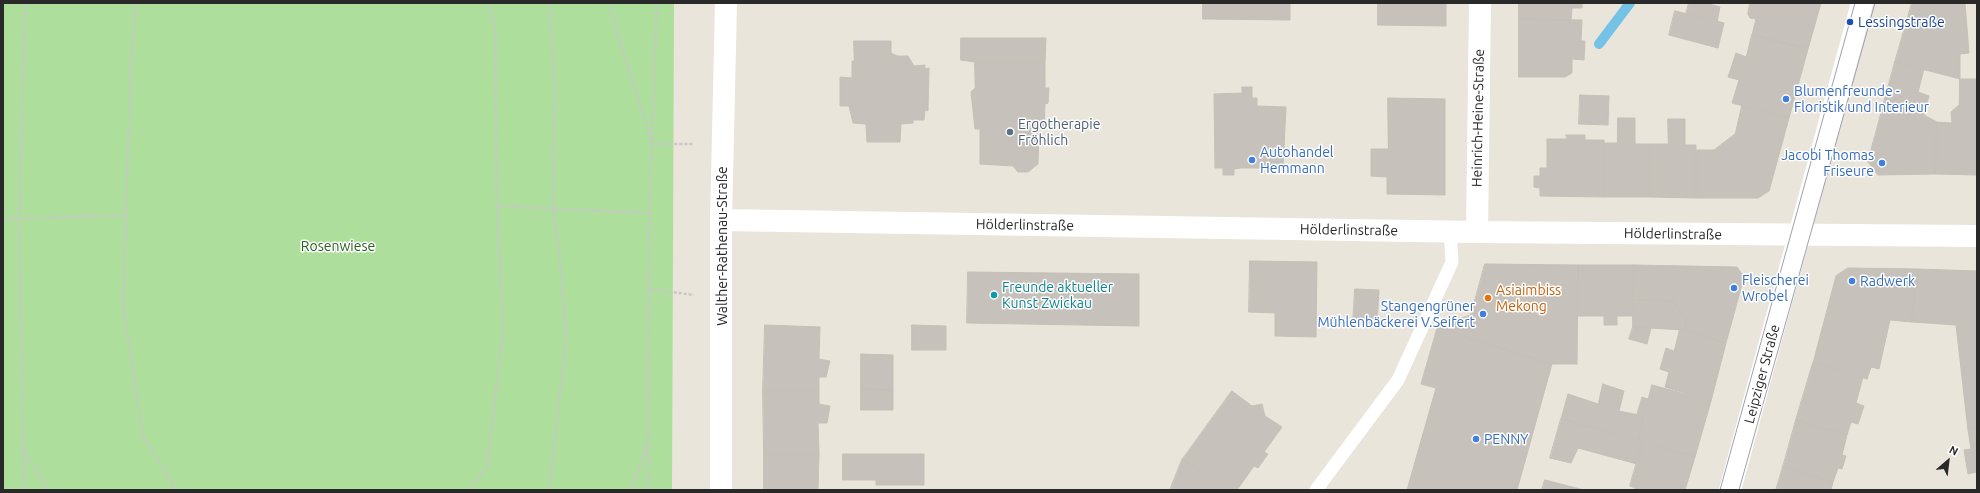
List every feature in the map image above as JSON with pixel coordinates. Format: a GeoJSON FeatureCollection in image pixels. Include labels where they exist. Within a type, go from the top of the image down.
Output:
{"type":"FeatureCollection","features":[{"type":"Feature","properties":{"kind":"street","name":"Walther-Rathenau-Straße"},"geometry":{"type":"LineString","coordinates":[[721,490],[721,220],[726,3]]}},
{"type":"Feature","properties":{"kind":"street","name":"Heinrich-Heine-Straße"},"geometry":{"type":"LineString","coordinates":[[1477,232],[1480,3]]}},
{"type":"Feature","properties":{"kind":"street","name":"Leipziger Straße"},"geometry":{"type":"LineString","coordinates":[[1730,490],[1862,3]]}},
{"type":"Feature","properties":{"kind":"street","name":"Hölderlinstraße"},"geometry":{"type":"LineString","coordinates":[[721,220],[1450,232],[1977,236]]}},
{"type":"Feature","properties":{"kind":"lane"},"geometry":{"type":"LineString","coordinates":[[1316,490],[1398,380],[1452,262],[1450,232]]}},
{"type":"Feature","properties":{"kind":"path"},"geometry":{"type":"LineString","coordinates":[[24,490],[19,220],[25,3]]}},
{"type":"Feature","properties":{"kind":"path"},"geometry":{"type":"LineString","coordinates":[[136,3],[131,58],[123,306],[143,436],[176,490]]}},
{"type":"Feature","properties":{"kind":"path"},"geometry":{"type":"LineString","coordinates":[[469,490],[487,467],[503,328],[497,206],[495,24],[487,3]]}},
{"type":"Feature","properties":{"kind":"path"},"geometry":{"type":"LineString","coordinates":[[549,3],[555,88],[553,207],[559,248],[566,339],[549,490]]}},
{"type":"Feature","properties":{"kind":"path"},"geometry":{"type":"LineString","coordinates":[[608,3],[652,144]]}},
{"type":"Feature","properties":{"kind":"path"},"geometry":{"type":"LineString","coordinates":[[648,490],[649,213],[657,3]]}},
{"type":"Feature","properties":{"kind":"path"},"geometry":{"type":"LineString","coordinates":[[652,144],[723,145]]}},
{"type":"Feature","properties":{"kind":"path"},"geometry":{"type":"LineString","coordinates":[[497,206],[553,207],[649,213]]}},
{"type":"Feature","properties":{"kind":"path"},"geometry":{"type":"LineString","coordinates":[[3,219],[19,220],[55,217],[126,215]]}},
{"type":"Feature","properties":{"kind":"path"},"geometry":{"type":"LineString","coordinates":[[649,288],[721,299]]}},
{"type":"Feature","properties":{"kind":"path"},"geometry":{"type":"LineString","coordinates":[[631,490],[648,442]]}},
{"type":"Feature","properties":{"kind":"path"},"geometry":{"type":"LineString","coordinates":[[23,448],[48,490]]}},
{"type":"Feature","properties":{"kind":"green space","name":"Rosenwiese"},"geometry":{"type":"Polygon","coordinates":[[[3,3],[674,3],[672,490],[3,490],[3,3]]]}},
{"type":"Feature","properties":{"kind":"building"},"geometry":{"type":"Polygon","coordinates":[[[1203,3],[1290,3],[1290,20],[1203,19],[1203,3]]]}},
{"type":"Feature","properties":{"kind":"building"},"geometry":{"type":"Polygon","coordinates":[[[1378,3],[1446,3],[1446,26],[1378,25],[1378,3]]]}},
{"type":"Feature","properties":{"kind":"building"},"geometry":{"type":"Polygon","coordinates":[[[1519,3],[1582,3],[1582,8],[1572,8],[1571,20],[1519,19],[1519,3]]]}},
{"type":"Feature","properties":{"kind":"building"},"geometry":{"type":"Polygon","coordinates":[[[1689,3],[1705,3],[1720,7],[1717,22],[1686,14],[1689,3]]]}},
{"type":"Feature","properties":{"kind":"building"},"geometry":{"type":"Polygon","coordinates":[[[1750,3],[1821,3],[1808,49],[1752,35],[1756,19],[1750,18],[1748,14],[1750,3]]]}},
{"type":"Feature","properties":{"kind":"building"},"geometry":{"type":"Polygon","coordinates":[[[1912,3],[1965,3],[1969,53],[1960,54],[1960,79],[1895,62],[1912,3]]]}},
{"type":"Feature","properties":{"kind":"building"},"geometry":{"type":"Polygon","coordinates":[[[1675,11],[1724,23],[1718,48],[1669,35],[1675,11]]]}},
{"type":"Feature","properties":{"kind":"building"},"geometry":{"type":"Polygon","coordinates":[[[1519,19],[1582,20],[1581,41],[1585,41],[1584,60],[1572,59],[1572,73],[1565,77],[1519,77],[1519,19]]]}},
{"type":"Feature","properties":{"kind":"building"},"geometry":{"type":"Polygon","coordinates":[[[1752,35],[1808,49],[1789,118],[1732,103],[1739,80],[1728,77],[1736,53],[1746,57],[1752,35]]]}},
{"type":"Feature","properties":{"kind":"building"},"geometry":{"type":"Polygon","coordinates":[[[961,38],[1046,38],[1045,62],[975,62],[961,60],[961,38]]]}},
{"type":"Feature","properties":{"kind":"building"},"geometry":{"type":"Polygon","coordinates":[[[854,41],[891,41],[891,53],[897,56],[908,56],[914,66],[925,65],[925,69],[929,68],[928,111],[925,110],[924,120],[913,120],[913,123],[901,124],[900,142],[867,142],[866,124],[853,123],[849,106],[840,106],[840,77],[852,78],[854,41]]]}},
{"type":"Feature","properties":{"kind":"building"},"geometry":{"type":"Polygon","coordinates":[[[975,62],[1045,62],[1045,88],[1049,88],[1048,103],[1045,104],[1044,129],[1039,129],[1038,164],[1028,172],[1018,172],[1013,166],[980,164],[980,129],[975,129],[971,92],[975,88],[975,62]]]}},
{"type":"Feature","properties":{"kind":"building"},"geometry":{"type":"Polygon","coordinates":[[[1895,62],[1924,69],[1918,92],[1929,96],[1924,115],[1937,122],[1935,174],[1878,175],[1868,162],[1895,62]]]}},
{"type":"Feature","properties":{"kind":"building"},"geometry":{"type":"Polygon","coordinates":[[[1960,79],[1977,79],[1977,175],[1935,174],[1937,122],[1952,123],[1951,112],[1959,105],[1960,79]]]}},
{"type":"Feature","properties":{"kind":"building"},"geometry":{"type":"Polygon","coordinates":[[[1242,87],[1252,87],[1252,98],[1257,98],[1257,106],[1286,107],[1283,168],[1241,168],[1234,169],[1234,175],[1223,175],[1223,168],[1215,168],[1214,94],[1242,93],[1242,87]]]}},
{"type":"Feature","properties":{"kind":"building"},"geometry":{"type":"Polygon","coordinates":[[[1580,95],[1609,96],[1608,125],[1579,124],[1580,95]]]}},
{"type":"Feature","properties":{"kind":"building"},"geometry":{"type":"Polygon","coordinates":[[[1388,98],[1445,99],[1445,195],[1387,194],[1387,177],[1371,176],[1371,149],[1388,149],[1388,98]]]}},
{"type":"Feature","properties":{"kind":"building"},"geometry":{"type":"Polygon","coordinates":[[[1742,106],[1789,118],[1769,191],[1758,198],[1696,198],[1696,150],[1714,150],[1735,134],[1742,106]]]}},
{"type":"Feature","properties":{"kind":"building"},"geometry":{"type":"Polygon","coordinates":[[[1618,118],[1635,118],[1635,144],[1650,144],[1650,197],[1604,197],[1604,143],[1617,143],[1618,118]]]}},
{"type":"Feature","properties":{"kind":"building"},"geometry":{"type":"Polygon","coordinates":[[[1668,119],[1685,119],[1685,145],[1696,145],[1696,198],[1650,197],[1650,144],[1668,144],[1668,119]]]}},
{"type":"Feature","properties":{"kind":"building"},"geometry":{"type":"Polygon","coordinates":[[[1566,135],[1585,135],[1585,140],[1604,140],[1604,197],[1540,196],[1540,188],[1534,187],[1534,176],[1540,176],[1540,168],[1547,168],[1547,139],[1567,139],[1566,135]]]}},
{"type":"Feature","properties":{"kind":"building"},"geometry":{"type":"Polygon","coordinates":[[[1250,261],[1317,262],[1316,337],[1275,336],[1275,313],[1249,312],[1250,261]]]}},
{"type":"Feature","properties":{"kind":"building"},"geometry":{"type":"Polygon","coordinates":[[[1485,264],[1578,265],[1577,364],[1552,364],[1465,337],[1485,264]]]}},
{"type":"Feature","properties":{"kind":"building"},"geometry":{"type":"Polygon","coordinates":[[[1578,265],[1634,265],[1633,316],[1617,316],[1617,325],[1604,325],[1604,316],[1578,316],[1578,265]]]}},
{"type":"Feature","properties":{"kind":"building"},"geometry":{"type":"Polygon","coordinates":[[[1634,265],[1737,267],[1744,277],[1726,343],[1684,330],[1686,318],[1674,304],[1674,301],[1633,300],[1634,265]]]}},
{"type":"Feature","properties":{"kind":"building"},"geometry":{"type":"Polygon","coordinates":[[[1848,268],[1918,269],[1912,322],[1890,320],[1879,369],[1871,367],[1867,379],[1813,363],[1836,276],[1848,268]]]}},
{"type":"Feature","properties":{"kind":"building"},"geometry":{"type":"Polygon","coordinates":[[[1918,269],[1977,271],[1977,428],[1968,430],[1956,325],[1912,322],[1918,269]]]}},
{"type":"Feature","properties":{"kind":"building"},"geometry":{"type":"Polygon","coordinates":[[[968,272],[1139,274],[1139,326],[967,323],[968,272]]]}},
{"type":"Feature","properties":{"kind":"building"},"geometry":{"type":"Polygon","coordinates":[[[1355,289],[1379,290],[1377,325],[1353,324],[1355,289]]]}},
{"type":"Feature","properties":{"kind":"building"},"geometry":{"type":"Polygon","coordinates":[[[1633,300],[1674,301],[1674,304],[1686,318],[1684,330],[1633,327],[1633,300]]]}},
{"type":"Feature","properties":{"kind":"building","name":"PENNY"},"geometry":{"type":"Polygon","coordinates":[[[1471,315],[1465,337],[1552,364],[1517,490],[1407,490],[1436,388],[1421,384],[1437,328],[1471,315]]]}},
{"type":"Feature","properties":{"kind":"building"},"geometry":{"type":"Polygon","coordinates":[[[765,325],[820,327],[819,359],[830,361],[826,377],[819,377],[819,391],[763,391],[765,325]]]}},
{"type":"Feature","properties":{"kind":"building"},"geometry":{"type":"Polygon","coordinates":[[[912,325],[946,326],[946,350],[912,350],[912,325]]]}},
{"type":"Feature","properties":{"kind":"building"},"geometry":{"type":"Polygon","coordinates":[[[1633,327],[1651,328],[1647,344],[1629,339],[1633,327]]]}},
{"type":"Feature","properties":{"kind":"building"},"geometry":{"type":"Polygon","coordinates":[[[1680,329],[1726,343],[1711,401],[1665,387],[1669,372],[1660,369],[1666,348],[1674,351],[1680,329]]]}},
{"type":"Feature","properties":{"kind":"building"},"geometry":{"type":"Polygon","coordinates":[[[861,354],[893,355],[893,390],[861,389],[861,354]]]}},
{"type":"Feature","properties":{"kind":"building"},"geometry":{"type":"Polygon","coordinates":[[[1813,363],[1863,377],[1856,403],[1864,406],[1858,424],[1851,422],[1847,435],[1796,420],[1813,363]]]}},
{"type":"Feature","properties":{"kind":"building"},"geometry":{"type":"Polygon","coordinates":[[[1603,384],[1624,391],[1619,411],[1644,416],[1638,440],[1561,419],[1568,394],[1598,404],[1603,384]]]}},
{"type":"Feature","properties":{"kind":"building"},"geometry":{"type":"Polygon","coordinates":[[[1652,385],[1711,401],[1695,457],[1638,440],[1644,416],[1637,414],[1642,397],[1648,399],[1652,385]]]}},
{"type":"Feature","properties":{"kind":"building"},"geometry":{"type":"Polygon","coordinates":[[[861,389],[893,390],[893,410],[861,410],[861,389]]]}},
{"type":"Feature","properties":{"kind":"building"},"geometry":{"type":"Polygon","coordinates":[[[763,391],[819,391],[819,404],[830,406],[827,423],[818,423],[819,454],[764,454],[763,391]]]}},
{"type":"Feature","properties":{"kind":"building"},"geometry":{"type":"Polygon","coordinates":[[[1232,391],[1252,406],[1262,404],[1265,416],[1282,427],[1264,452],[1268,454],[1258,468],[1254,466],[1237,490],[1182,460],[1232,391]]]}},
{"type":"Feature","properties":{"kind":"building"},"geometry":{"type":"Polygon","coordinates":[[[1561,419],[1643,441],[1637,464],[1578,448],[1571,463],[1550,458],[1561,419]]]}},
{"type":"Feature","properties":{"kind":"building"},"geometry":{"type":"Polygon","coordinates":[[[1796,420],[1847,435],[1842,455],[1846,456],[1842,469],[1838,468],[1833,482],[1783,467],[1796,420]]]}},
{"type":"Feature","properties":{"kind":"building"},"geometry":{"type":"Polygon","coordinates":[[[1977,428],[1977,477],[1976,472],[1968,474],[1964,450],[1971,449],[1968,430],[1977,428]]]}},
{"type":"Feature","properties":{"kind":"building"},"geometry":{"type":"Polygon","coordinates":[[[1643,441],[1695,457],[1685,490],[1635,490],[1635,488],[1630,486],[1643,441]]]}},
{"type":"Feature","properties":{"kind":"building"},"geometry":{"type":"Polygon","coordinates":[[[764,454],[819,454],[818,490],[764,490],[764,454]]]}},
{"type":"Feature","properties":{"kind":"building"},"geometry":{"type":"Polygon","coordinates":[[[843,454],[924,454],[924,485],[876,485],[876,480],[843,480],[843,454]]]}},
{"type":"Feature","properties":{"kind":"building"},"geometry":{"type":"Polygon","coordinates":[[[1182,460],[1236,490],[1170,490],[1182,460]]]}},
{"type":"Feature","properties":{"kind":"building"},"geometry":{"type":"Polygon","coordinates":[[[1783,467],[1833,482],[1831,490],[1776,490],[1783,467]]]}},
{"type":"Feature","properties":{"kind":"building"},"geometry":{"type":"Polygon","coordinates":[[[1545,480],[1584,490],[1542,490],[1545,480]]]}},
{"type":"Feature","properties":{"kind":"waterway"},"geometry":{"type":"LineString","coordinates":[[1599,44],[1630,3]]}},
{"type":"Feature","properties":{"kind":"tram line"},"geometry":{"type":"LineString","coordinates":[[1720,490],[1855,3]]}},
{"type":"Feature","properties":{"kind":"tram line"},"geometry":{"type":"LineString","coordinates":[[1739,490],[1875,3]]}},
{"type":"Feature","properties":{"kind":"place","name":"Lessingstraße"},"geometry":{"type":"Point","coordinates":[1850,22]}},
{"type":"Feature","properties":{"kind":"place","name":"Blumenfreunde - Floristik und Interieur"},"geometry":{"type":"Point","coordinates":[1786,99]}},
{"type":"Feature","properties":{"kind":"place","name":"Ergotherapie Fröhlich"},"geometry":{"type":"Point","coordinates":[1010,132]}},
{"type":"Feature","properties":{"kind":"place","name":"Autohandel Hemmann"},"geometry":{"type":"Point","coordinates":[1252,160]}},
{"type":"Feature","properties":{"kind":"place","name":"Jacobi Thomas Friseure"},"geometry":{"type":"Point","coordinates":[1882,163]}},
{"type":"Feature","properties":{"kind":"place","name":"Radwerk"},"geometry":{"type":"Point","coordinates":[1852,281]}},
{"type":"Feature","properties":{"kind":"place","name":"Fleischerei Wrobel"},"geometry":{"type":"Point","coordinates":[1734,288]}},
{"type":"Feature","properties":{"kind":"place","name":"Freunde aktueller Kunst Zwickau"},"geometry":{"type":"Point","coordinates":[994,295]}},
{"type":"Feature","properties":{"kind":"place","name":"Asiaimbiss Mekong"},"geometry":{"type":"Point","coordinates":[1488,298]}},
{"type":"Feature","properties":{"kind":"place","name":"Stangengrüner Mühlenbäckerei V.Seifert"},"geometry":{"type":"Point","coordinates":[1483,314]}},
{"type":"Feature","properties":{"kind":"place","name":"PENNY"},"geometry":{"type":"Point","coordinates":[1476,439]}}]}
